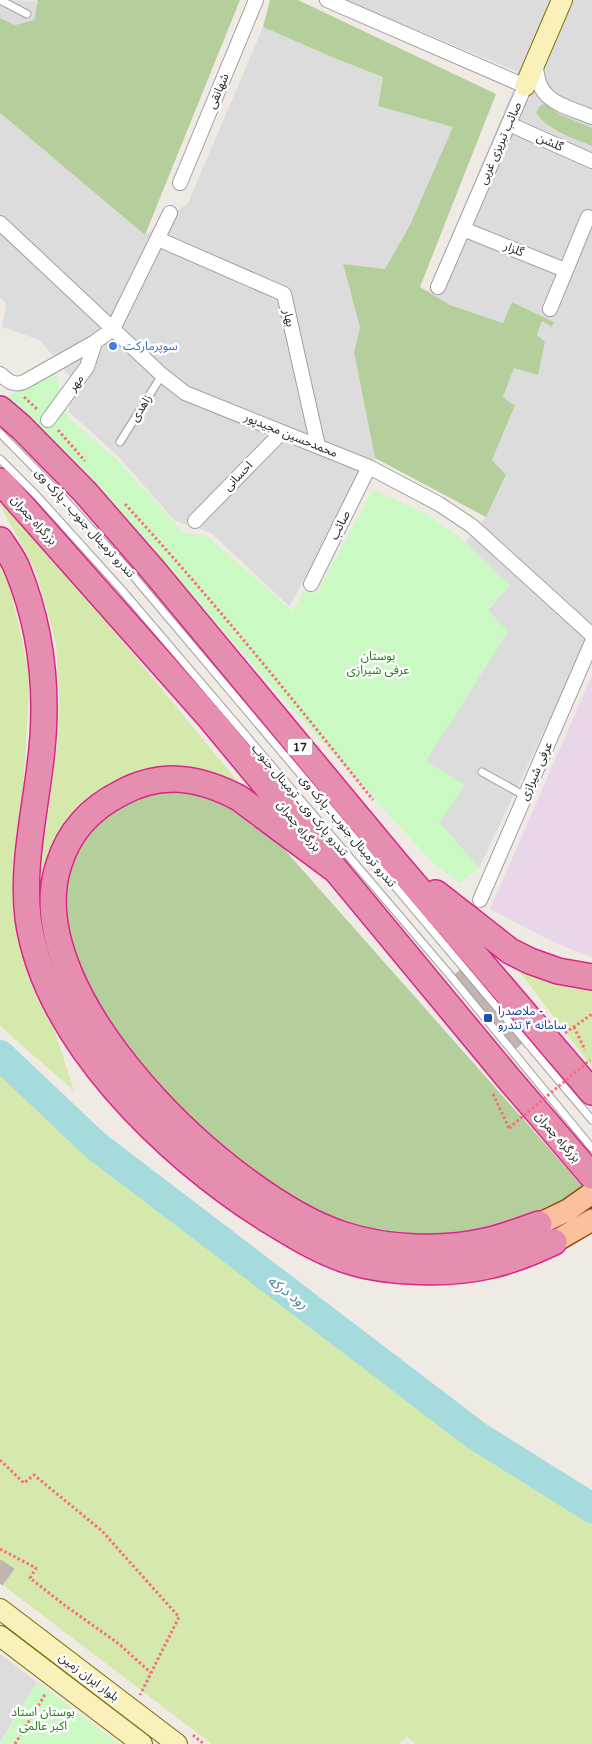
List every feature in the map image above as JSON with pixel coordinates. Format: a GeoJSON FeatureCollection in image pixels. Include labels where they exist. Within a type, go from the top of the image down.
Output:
{"type":"FeatureCollection","features":[{"type":"Feature","properties":{"kind":"highway","name":"17"},"geometry":{"type":"LineString","coordinates":[[0,409],[21,427],[85,492],[153,570],[396,863],[592,1092]]}},
{"type":"Feature","properties":{"kind":"highway","name":"بزرگراه چمران"},"geometry":{"type":"LineString","coordinates":[[0,481],[210,718],[508,1079],[592,1176]]}},
{"type":"Feature","properties":{"kind":"highway"},"geometry":{"type":"LineString","coordinates":[[0,540],[16,566],[32,610],[41,653],[44,682],[41,763],[27,876],[28,918],[37,956],[52,994],[78,1040],[109,1082],[162,1138],[206,1177],[243,1204],[316,1248],[353,1262],[389,1269],[456,1270],[486,1267],[518,1258],[547,1233]]}},
{"type":"Feature","properties":{"kind":"highway"},"geometry":{"type":"LineString","coordinates":[[333,868],[240,798],[223,789],[179,779],[161,779],[138,784],[109,799],[91,812],[76,830],[64,849],[55,876],[53,904],[58,937],[67,967],[80,997],[99,1028],[139,1081],[182,1126],[220,1160],[257,1189],[319,1226],[372,1243],[406,1246],[455,1245],[547,1233]]}},
{"type":"Feature","properties":{"kind":"highway"},"geometry":{"type":"LineString","coordinates":[[396,863],[510,951],[530,961],[558,971],[592,978]]}},
{"type":"Feature","properties":{"kind":"main road","name":"صائب تبریزی غربی"},"geometry":{"type":"LineString","coordinates":[[525,86],[562,0]]}},
{"type":"Feature","properties":{"kind":"main road"},"geometry":{"type":"LineString","coordinates":[[547,1233],[568,1210],[592,1193]]}},
{"type":"Feature","properties":{"kind":"main road"},"geometry":{"type":"LineString","coordinates":[[547,1233],[592,1220]]}},
{"type":"Feature","properties":{"kind":"main road","name":"بلوار ایران زمین"},"geometry":{"type":"LineString","coordinates":[[0,1610],[177,1744]]}},
{"type":"Feature","properties":{"kind":"main road","name":"بلوار ایران زمین"},"geometry":{"type":"LineString","coordinates":[[0,1636],[142,1744]]}},
{"type":"Feature","properties":{"kind":"street","name":"شهانقی"},"geometry":{"type":"LineString","coordinates":[[180,183],[256,0]]}},
{"type":"Feature","properties":{"kind":"street"},"geometry":{"type":"LineString","coordinates":[[327,0],[525,86]]}},
{"type":"Feature","properties":{"kind":"street"},"geometry":{"type":"LineString","coordinates":[[536,60],[538,84],[543,93],[552,100],[592,117]]}},
{"type":"Feature","properties":{"kind":"street","name":"صائب تبریزی غربی"},"geometry":{"type":"LineString","coordinates":[[438,287],[525,86]]}},
{"type":"Feature","properties":{"kind":"street","name":"گلشن"},"geometry":{"type":"LineString","coordinates":[[509,124],[592,161]]}},
{"type":"Feature","properties":{"kind":"street"},"geometry":{"type":"LineString","coordinates":[[0,374],[9,382],[17,384],[95,342],[113,329],[170,213]]}},
{"type":"Feature","properties":{"kind":"street"},"geometry":{"type":"LineString","coordinates":[[550,309],[588,218]]}},
{"type":"Feature","properties":{"kind":"street","name":"محمدحسین مجیدپور"},"geometry":{"type":"LineString","coordinates":[[0,223],[162,375],[186,393],[369,467],[440,504],[472,526],[592,635]]}},
{"type":"Feature","properties":{"kind":"street","name":"گلزار"},"geometry":{"type":"LineString","coordinates":[[463,229],[565,270]]}},
{"type":"Feature","properties":{"kind":"street","name":"بهار"},"geometry":{"type":"LineString","coordinates":[[158,239],[284,294],[318,446]]}},
{"type":"Feature","properties":{"kind":"street","name":"مهر"},"geometry":{"type":"LineString","coordinates":[[48,420],[87,367],[95,342]]}},
{"type":"Feature","properties":{"kind":"street","name":"احسانی"},"geometry":{"type":"LineString","coordinates":[[194,521],[282,432]]}},
{"type":"Feature","properties":{"kind":"street","name":"صائب"},"geometry":{"type":"LineString","coordinates":[[311,584],[369,467]]}},
{"type":"Feature","properties":{"kind":"street","name":"عرفی شیرازی"},"geometry":{"type":"LineString","coordinates":[[480,900],[592,642]]}},
{"type":"Feature","properties":{"kind":"lane"},"geometry":{"type":"LineString","coordinates":[[0,0],[27,14]]}},
{"type":"Feature","properties":{"kind":"lane","name":"زاهدی"},"geometry":{"type":"LineString","coordinates":[[120,442],[162,375]]}},
{"type":"Feature","properties":{"kind":"lane","name":"تندرو ترمینال جنوب ـ پارک وی"},"geometry":{"type":"LineString","coordinates":[[0,433],[55,489],[124,565],[592,1120]]}},
{"type":"Feature","properties":{"kind":"lane","name":"تندرو پارک وی ـ ترمینال جنوب"},"geometry":{"type":"LineString","coordinates":[[0,459],[37,496],[134,604],[443,967],[592,1148]]}},
{"type":"Feature","properties":{"kind":"lane"},"geometry":{"type":"LineString","coordinates":[[482,772],[525,796]]}},
{"type":"Feature","properties":{"kind":"path"},"geometry":{"type":"LineString","coordinates":[[492,1092],[509,1128],[590,1060],[574,1027],[592,1014]]}},
{"type":"Feature","properties":{"kind":"path"},"geometry":{"type":"LineString","coordinates":[[0,1460],[24,1483],[34,1475],[102,1531],[179,1617],[133,1710]]}},
{"type":"Feature","properties":{"kind":"path"},"geometry":{"type":"LineString","coordinates":[[0,1549],[36,1568],[30,1578],[119,1644],[151,1673]]}},
{"type":"Feature","properties":{"kind":"path"},"geometry":{"type":"LineString","coordinates":[[15,1744],[55,1678]]}},
{"type":"Feature","properties":{"kind":"shaded area"},"geometry":{"type":"Polygon","coordinates":[[[0,0],[38,1],[34,20],[15,25],[0,18],[0,0]]]}},
{"type":"Feature","properties":{"kind":"shaded area"},"geometry":{"type":"Polygon","coordinates":[[[346,0],[592,0],[592,625],[576,664],[479,868],[439,822],[425,761],[508,632],[488,610],[510,585],[465,542],[486,517],[506,476],[492,460],[515,407],[503,397],[514,368],[538,375],[545,342],[537,335],[542,321],[552,326],[554,322],[512,302],[503,323],[450,305],[428,292],[520,73],[346,0]]]}},
{"type":"Feature","properties":{"kind":"shaded area"},"geometry":{"type":"Polygon","coordinates":[[[263,27],[383,77],[378,106],[454,127],[410,225],[385,269],[343,265],[360,329],[354,352],[375,458],[289,606],[211,533],[175,521],[117,455],[69,412],[70,377],[40,340],[2,327],[6,303],[0,298],[0,113],[145,235],[188,203],[263,27]]]}},
{"type":"Feature","properties":{"kind":"shaded area"},"geometry":{"type":"Polygon","coordinates":[[[592,675],[592,957],[555,943],[490,909],[592,675]]]}},
{"type":"Feature","properties":{"kind":"shaded area"},"geometry":{"type":"Polygon","coordinates":[[[0,1654],[37,1682],[0,1742],[0,1654]]]}},
{"type":"Feature","properties":{"kind":"green space"},"geometry":{"type":"Polygon","coordinates":[[[36,0],[240,0],[145,235],[0,113],[0,18],[15,25],[34,20],[38,1],[36,0]]]}},
{"type":"Feature","properties":{"kind":"green space"},"geometry":{"type":"Polygon","coordinates":[[[270,0],[298,0],[496,94],[420,287],[450,305],[503,323],[512,302],[554,322],[552,327],[542,321],[537,335],[545,342],[538,375],[514,368],[503,397],[515,406],[492,460],[506,475],[486,517],[375,458],[354,352],[360,328],[343,264],[385,269],[410,225],[453,127],[378,106],[383,77],[263,27],[270,0]]]}},
{"type":"Feature","properties":{"kind":"green space"},"geometry":{"type":"Polygon","coordinates":[[[544,104],[559,114],[592,128],[592,146],[554,129],[541,119],[536,113],[540,106],[544,104]]]}},
{"type":"Feature","properties":{"kind":"green space","name":"بوستان عرفی شیرازی"},"geometry":{"type":"Polygon","coordinates":[[[55,373],[68,417],[118,461],[183,532],[207,536],[292,611],[305,590],[316,594],[373,490],[427,514],[465,542],[510,585],[488,610],[508,632],[426,761],[466,785],[439,822],[479,868],[460,883],[433,863],[267,681],[87,475],[7,397],[55,373]]]}},
{"type":"Feature","properties":{"kind":"green space"},"geometry":{"type":"Polygon","coordinates":[[[0,503],[42,543],[243,788],[50,864],[42,897],[41,862],[58,741],[59,695],[56,645],[34,568],[0,503]]]}},
{"type":"Feature","properties":{"kind":"green space"},"geometry":{"type":"Polygon","coordinates":[[[0,560],[6,568],[30,676],[16,908],[74,1091],[0,1026],[0,560]]]}},
{"type":"Feature","properties":{"kind":"green space"},"geometry":{"type":"Polygon","coordinates":[[[162,788],[217,795],[268,831],[586,1190],[542,1215],[457,1238],[373,1235],[281,1197],[167,1097],[91,998],[63,921],[71,856],[102,814],[162,788]]]}},
{"type":"Feature","properties":{"kind":"green space"},"geometry":{"type":"Polygon","coordinates":[[[516,967],[592,985],[592,1067],[516,967]]]}},
{"type":"Feature","properties":{"kind":"green space"},"geometry":{"type":"Polygon","coordinates":[[[0,1052],[248,1255],[513,1451],[592,1507],[592,1744],[416,1744],[407,1737],[398,1744],[212,1744],[0,1583],[0,1052]]]}},
{"type":"Feature","properties":{"kind":"green space","name":"بوستان استاد اکبر عالمی"},"geometry":{"type":"Polygon","coordinates":[[[37,1682],[119,1744],[0,1744],[37,1682]]]}},
{"type":"Feature","properties":{"kind":"building"},"geometry":{"type":"Polygon","coordinates":[[[462,969],[523,1042],[514,1050],[453,976],[462,969]]]}},
{"type":"Feature","properties":{"kind":"building"},"geometry":{"type":"Polygon","coordinates":[[[1,1560],[14,1569],[2,1585],[0,1583],[1,1560]]]}},
{"type":"Feature","properties":{"kind":"waterway","name":"رود درکه"},"geometry":{"type":"LineString","coordinates":[[0,1055],[95,1145],[477,1436],[592,1508]]}},
{"type":"Feature","properties":{"kind":"place","name":"سوپرمارکت"},"geometry":{"type":"Point","coordinates":[113,346]}},
{"type":"Feature","properties":{"kind":"place","name":"ملاصدرا - سامانه ۴ تندرو"},"geometry":{"type":"Point","coordinates":[488,1018]}}]}
